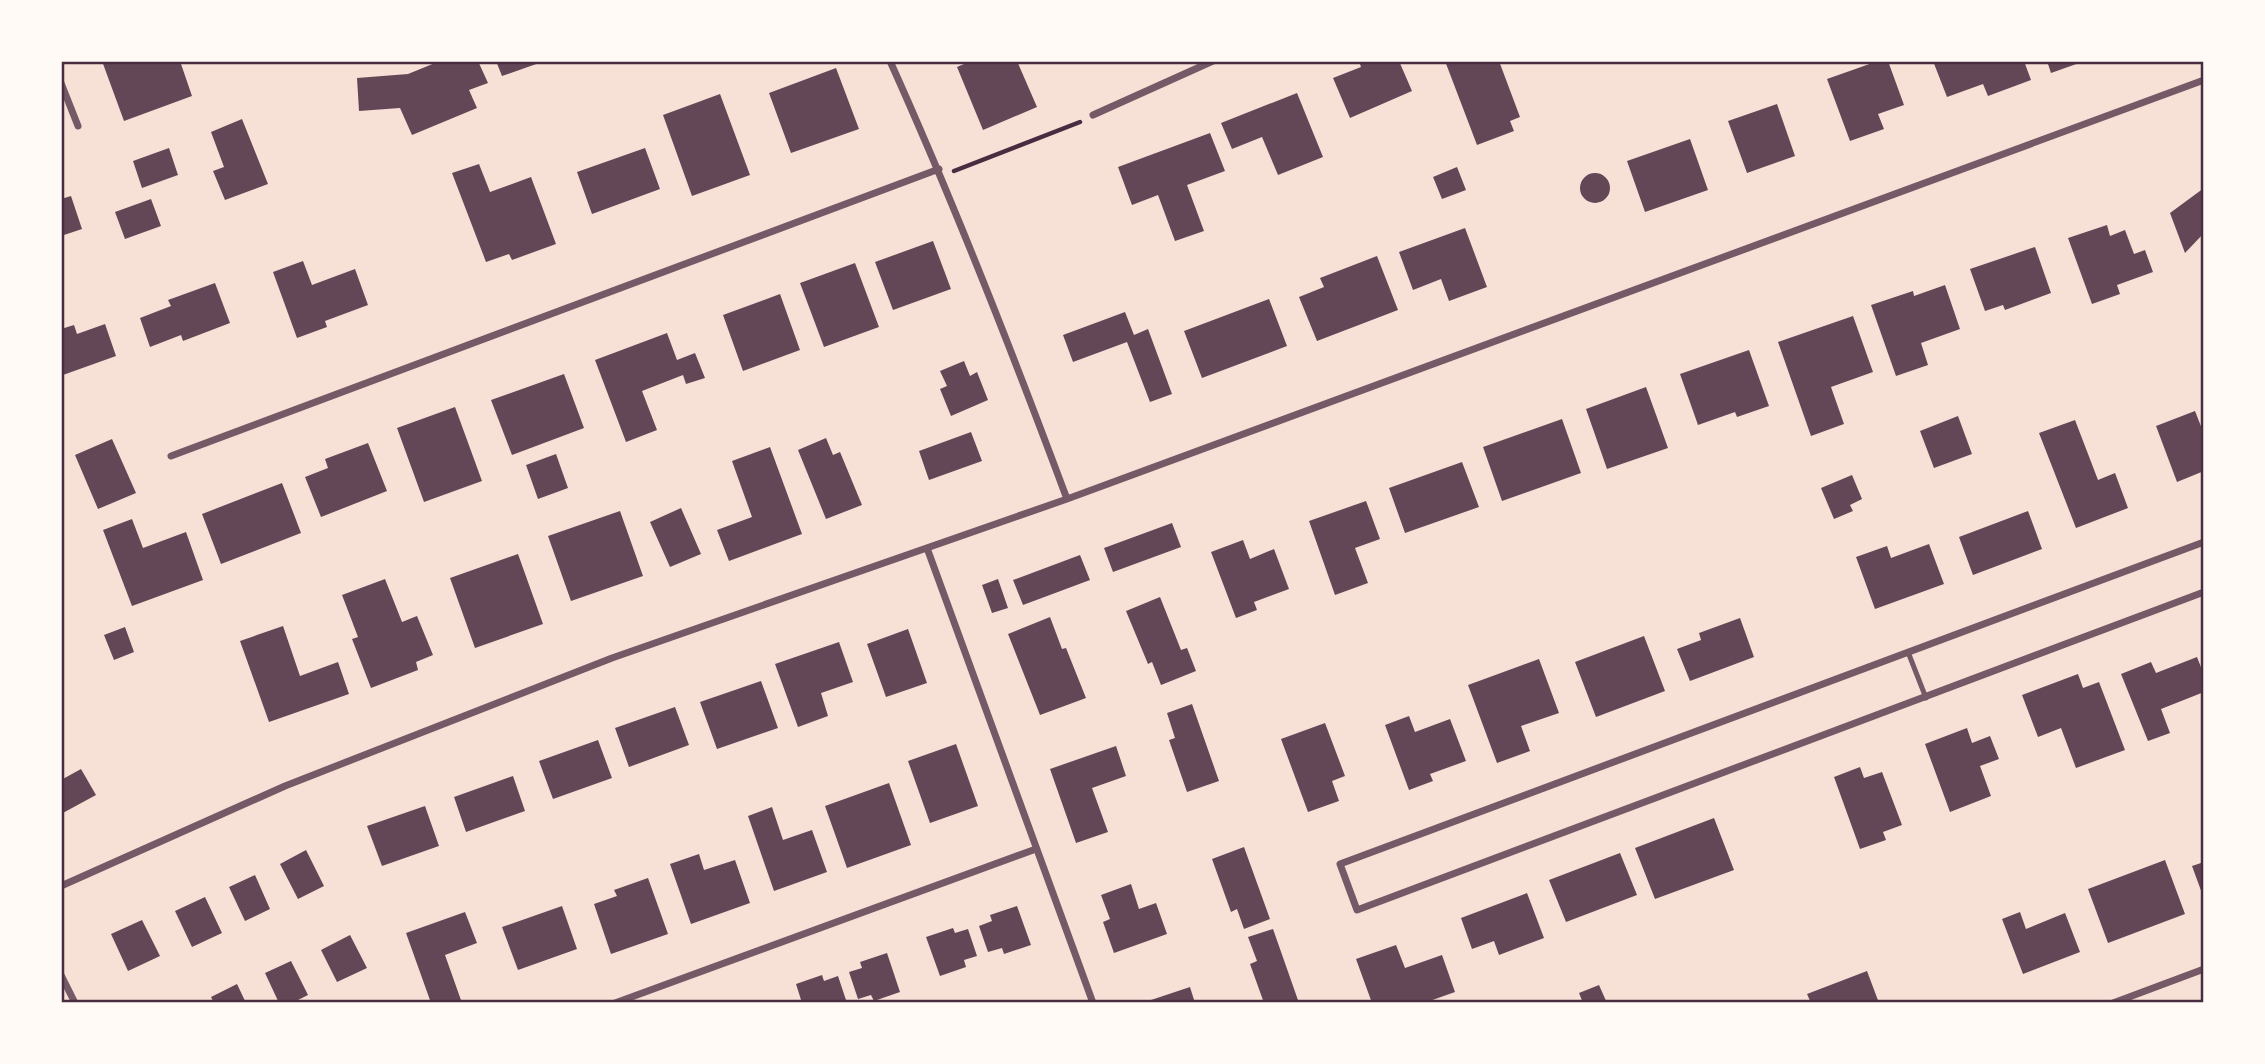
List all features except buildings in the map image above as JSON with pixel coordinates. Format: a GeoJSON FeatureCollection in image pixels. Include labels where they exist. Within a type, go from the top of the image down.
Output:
{"type":"FeatureCollection","features":[{"type":"Feature","properties":{"kind":"street"},"geometry":{"type":"LineString","coordinates":[[890,61],[1002,323],[1067,499]]}},
{"type":"Feature","properties":{"kind":"street"},"geometry":{"type":"LineString","coordinates":[[1093,115],[1213,61]]}},
{"type":"Feature","properties":{"kind":"street"},"geometry":{"type":"LineString","coordinates":[[61,886],[285,786],[612,658],[1067,499],[2204,80]]}},
{"type":"Feature","properties":{"kind":"street"},"geometry":{"type":"LineString","coordinates":[[61,83],[78,126]]}},
{"type":"Feature","properties":{"kind":"street"},"geometry":{"type":"LineString","coordinates":[[171,456],[940,173]]}},
{"type":"Feature","properties":{"kind":"street"},"geometry":{"type":"LineString","coordinates":[[2204,542],[1340,864],[1357,910],[2204,592]]}},
{"type":"Feature","properties":{"kind":"street"},"geometry":{"type":"LineString","coordinates":[[927,548],[1093,1003]]}},
{"type":"Feature","properties":{"kind":"street"},"geometry":{"type":"LineString","coordinates":[[615,1003],[1036,849]]}},
{"type":"Feature","properties":{"kind":"street"},"geometry":{"type":"LineString","coordinates":[[2113,1003],[2204,969]]}},
{"type":"Feature","properties":{"kind":"street"},"geometry":{"type":"LineString","coordinates":[[61,975],[75,1003]]}},
{"type":"Feature","properties":{"kind":"lane"},"geometry":{"type":"LineString","coordinates":[[1908,652],[1926,698]]}},
{"type":"Feature","properties":{"kind":"path"},"geometry":{"type":"LineString","coordinates":[[940,173],[1077,124],[1093,115]]}}]}
